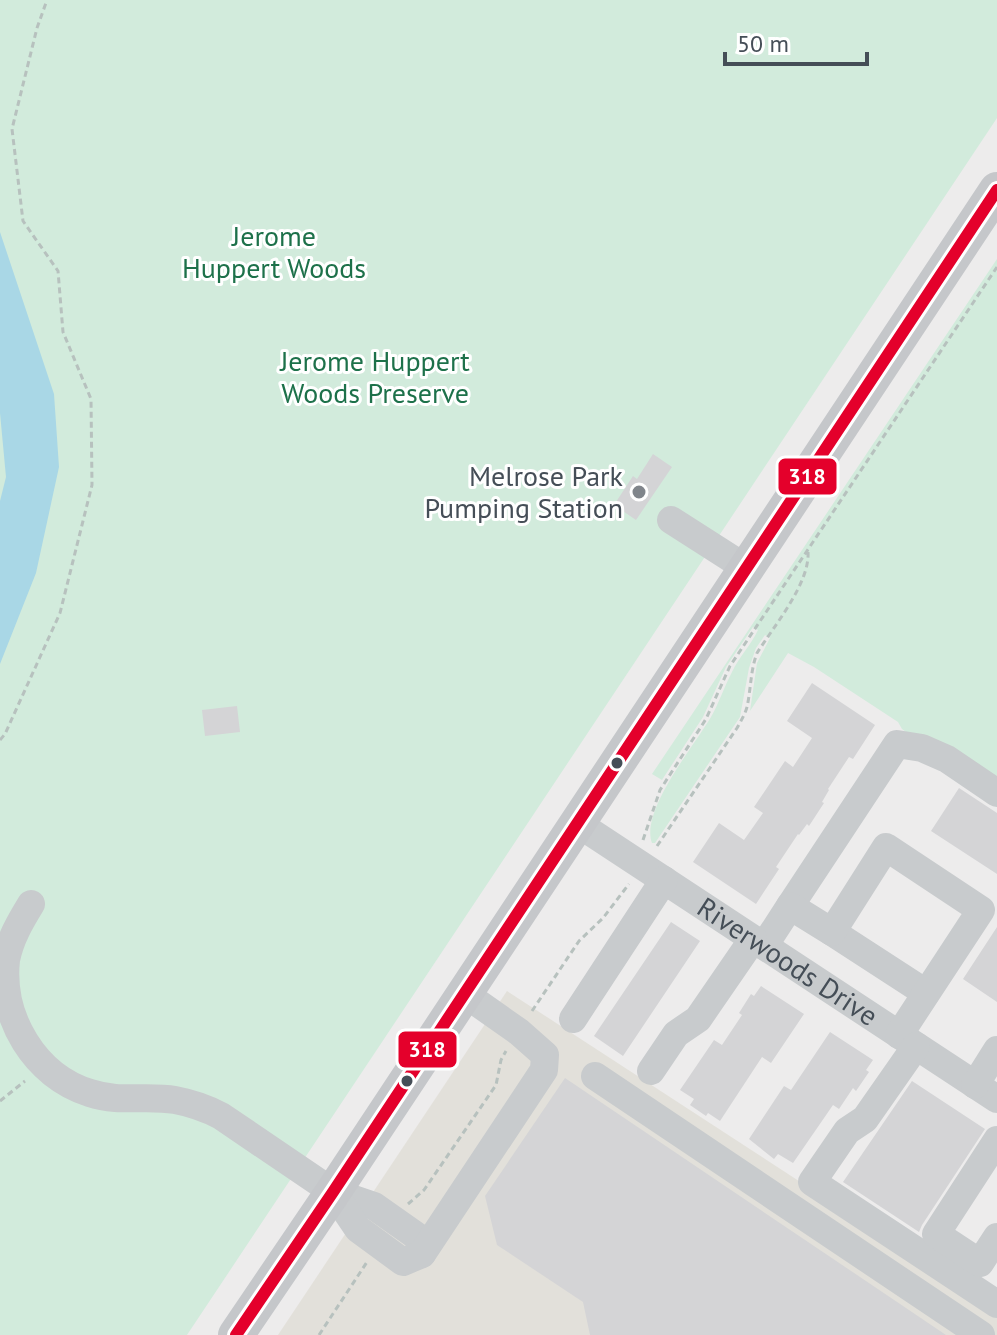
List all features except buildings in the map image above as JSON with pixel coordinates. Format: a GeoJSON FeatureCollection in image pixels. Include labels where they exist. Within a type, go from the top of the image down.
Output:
{"type":"FeatureCollection","features":[{"type":"Feature","properties":{"kind":"main road"},"geometry":{"type":"LineString","coordinates":[[236,1335],[997,190]]}},
{"type":"Feature","properties":{"kind":"street"},"geometry":{"type":"LineString","coordinates":[[671,520],[746,568]]}},
{"type":"Feature","properties":{"kind":"street"},"geometry":{"type":"LineString","coordinates":[[651,1071],[676,1034],[698,1019],[790,906],[897,744],[922,748],[947,759],[997,793]]}},
{"type":"Feature","properties":{"kind":"street","name":"Riverwoods Drive"},"geometry":{"type":"LineString","coordinates":[[577,823],[986,1092]]}},
{"type":"Feature","properties":{"kind":"street"},"geometry":{"type":"LineString","coordinates":[[832,932],[886,847],[981,910],[926,993],[907,1040],[865,1119],[847,1131],[812,1182],[997,1304]]}},
{"type":"Feature","properties":{"kind":"street"},"geometry":{"type":"LineString","coordinates":[[573,1019],[664,880]]}},
{"type":"Feature","properties":{"kind":"street"},"geometry":{"type":"LineString","coordinates":[[31,904],[12,939],[4,984],[7,1004],[21,1039],[42,1065],[88,1093],[115,1099],[172,1099],[205,1108],[333,1192],[374,1206],[418,1237],[422,1254],[544,1070],[545,1055],[519,1032],[465,994]]}},
{"type":"Feature","properties":{"kind":"street"},"geometry":{"type":"LineString","coordinates":[[790,906],[926,993]]}},
{"type":"Feature","properties":{"kind":"street"},"geometry":{"type":"LineString","coordinates":[[986,1092],[997,1050]]}},
{"type":"Feature","properties":{"kind":"street"},"geometry":{"type":"LineString","coordinates":[[595,1076],[981,1335]]}},
{"type":"Feature","properties":{"kind":"street"},"geometry":{"type":"LineString","coordinates":[[997,1140],[936,1234],[980,1263],[997,1237]]}},
{"type":"Feature","properties":{"kind":"path"},"geometry":{"type":"LineString","coordinates":[[0,740],[60,613],[92,485],[91,399],[63,332],[58,271],[23,221],[12,129],[47,0]]}},
{"type":"Feature","properties":{"kind":"path"},"geometry":{"type":"LineString","coordinates":[[642,841],[660,790],[706,719],[730,666],[997,267]]}},
{"type":"Feature","properties":{"kind":"path"},"geometry":{"type":"LineString","coordinates":[[655,849],[737,728],[748,702],[757,653],[802,582],[809,562],[808,552]]}},
{"type":"Feature","properties":{"kind":"path"},"geometry":{"type":"LineString","coordinates":[[617,899],[629,872]]}},
{"type":"Feature","properties":{"kind":"path"},"geometry":{"type":"LineString","coordinates":[[531,1013],[579,941],[603,918],[635,877]]}},
{"type":"Feature","properties":{"kind":"path"},"geometry":{"type":"LineString","coordinates":[[400,1211],[424,1190],[496,1085],[501,1060],[510,1046]]}},
{"type":"Feature","properties":{"kind":"path"},"geometry":{"type":"LineString","coordinates":[[0,1101],[42,1065]]}},
{"type":"Feature","properties":{"kind":"path"},"geometry":{"type":"LineString","coordinates":[[319,1335],[372,1256]]}},
{"type":"Feature","properties":{"kind":"shaded area"},"geometry":{"type":"Polygon","coordinates":[[[507,991],[997,1310],[997,1335],[278,1335],[507,991]]]}},
{"type":"Feature","properties":{"kind":"green space","name":"Jerome Huppert Woods Preserve"},"geometry":{"type":"Polygon","coordinates":[[[0,0],[997,0],[997,118],[187,1335],[0,1335],[0,0]]]}},
{"type":"Feature","properties":{"kind":"green space"},"geometry":{"type":"Polygon","coordinates":[[[997,259],[997,788],[911,736],[898,722],[788,653],[750,711],[757,663],[770,638],[765,635],[756,648],[749,668],[740,717],[655,843],[652,843],[650,830],[661,797],[711,717],[735,667],[758,630],[753,627],[726,667],[703,717],[662,780],[652,774],[997,259]]]}},
{"type":"Feature","properties":{"kind":"water"},"geometry":{"type":"Polygon","coordinates":[[[0,232],[54,394],[59,467],[36,573],[0,664],[0,501],[6,477],[0,413],[0,232]]]}},
{"type":"Feature","properties":{"kind":"transit line","name":"318"},"geometry":{"type":"LineString","coordinates":[[236,1335],[997,190]]}},
{"type":"Feature","properties":{"kind":"place","name":"Melrose Park Pumping Station"},"geometry":{"type":"Point","coordinates":[639,492]}},
{"type":"Feature","properties":{"kind":"park label","name":"Jerome Huppert Woods"},"geometry":{"type":"Point","coordinates":[274,252]}}]}
